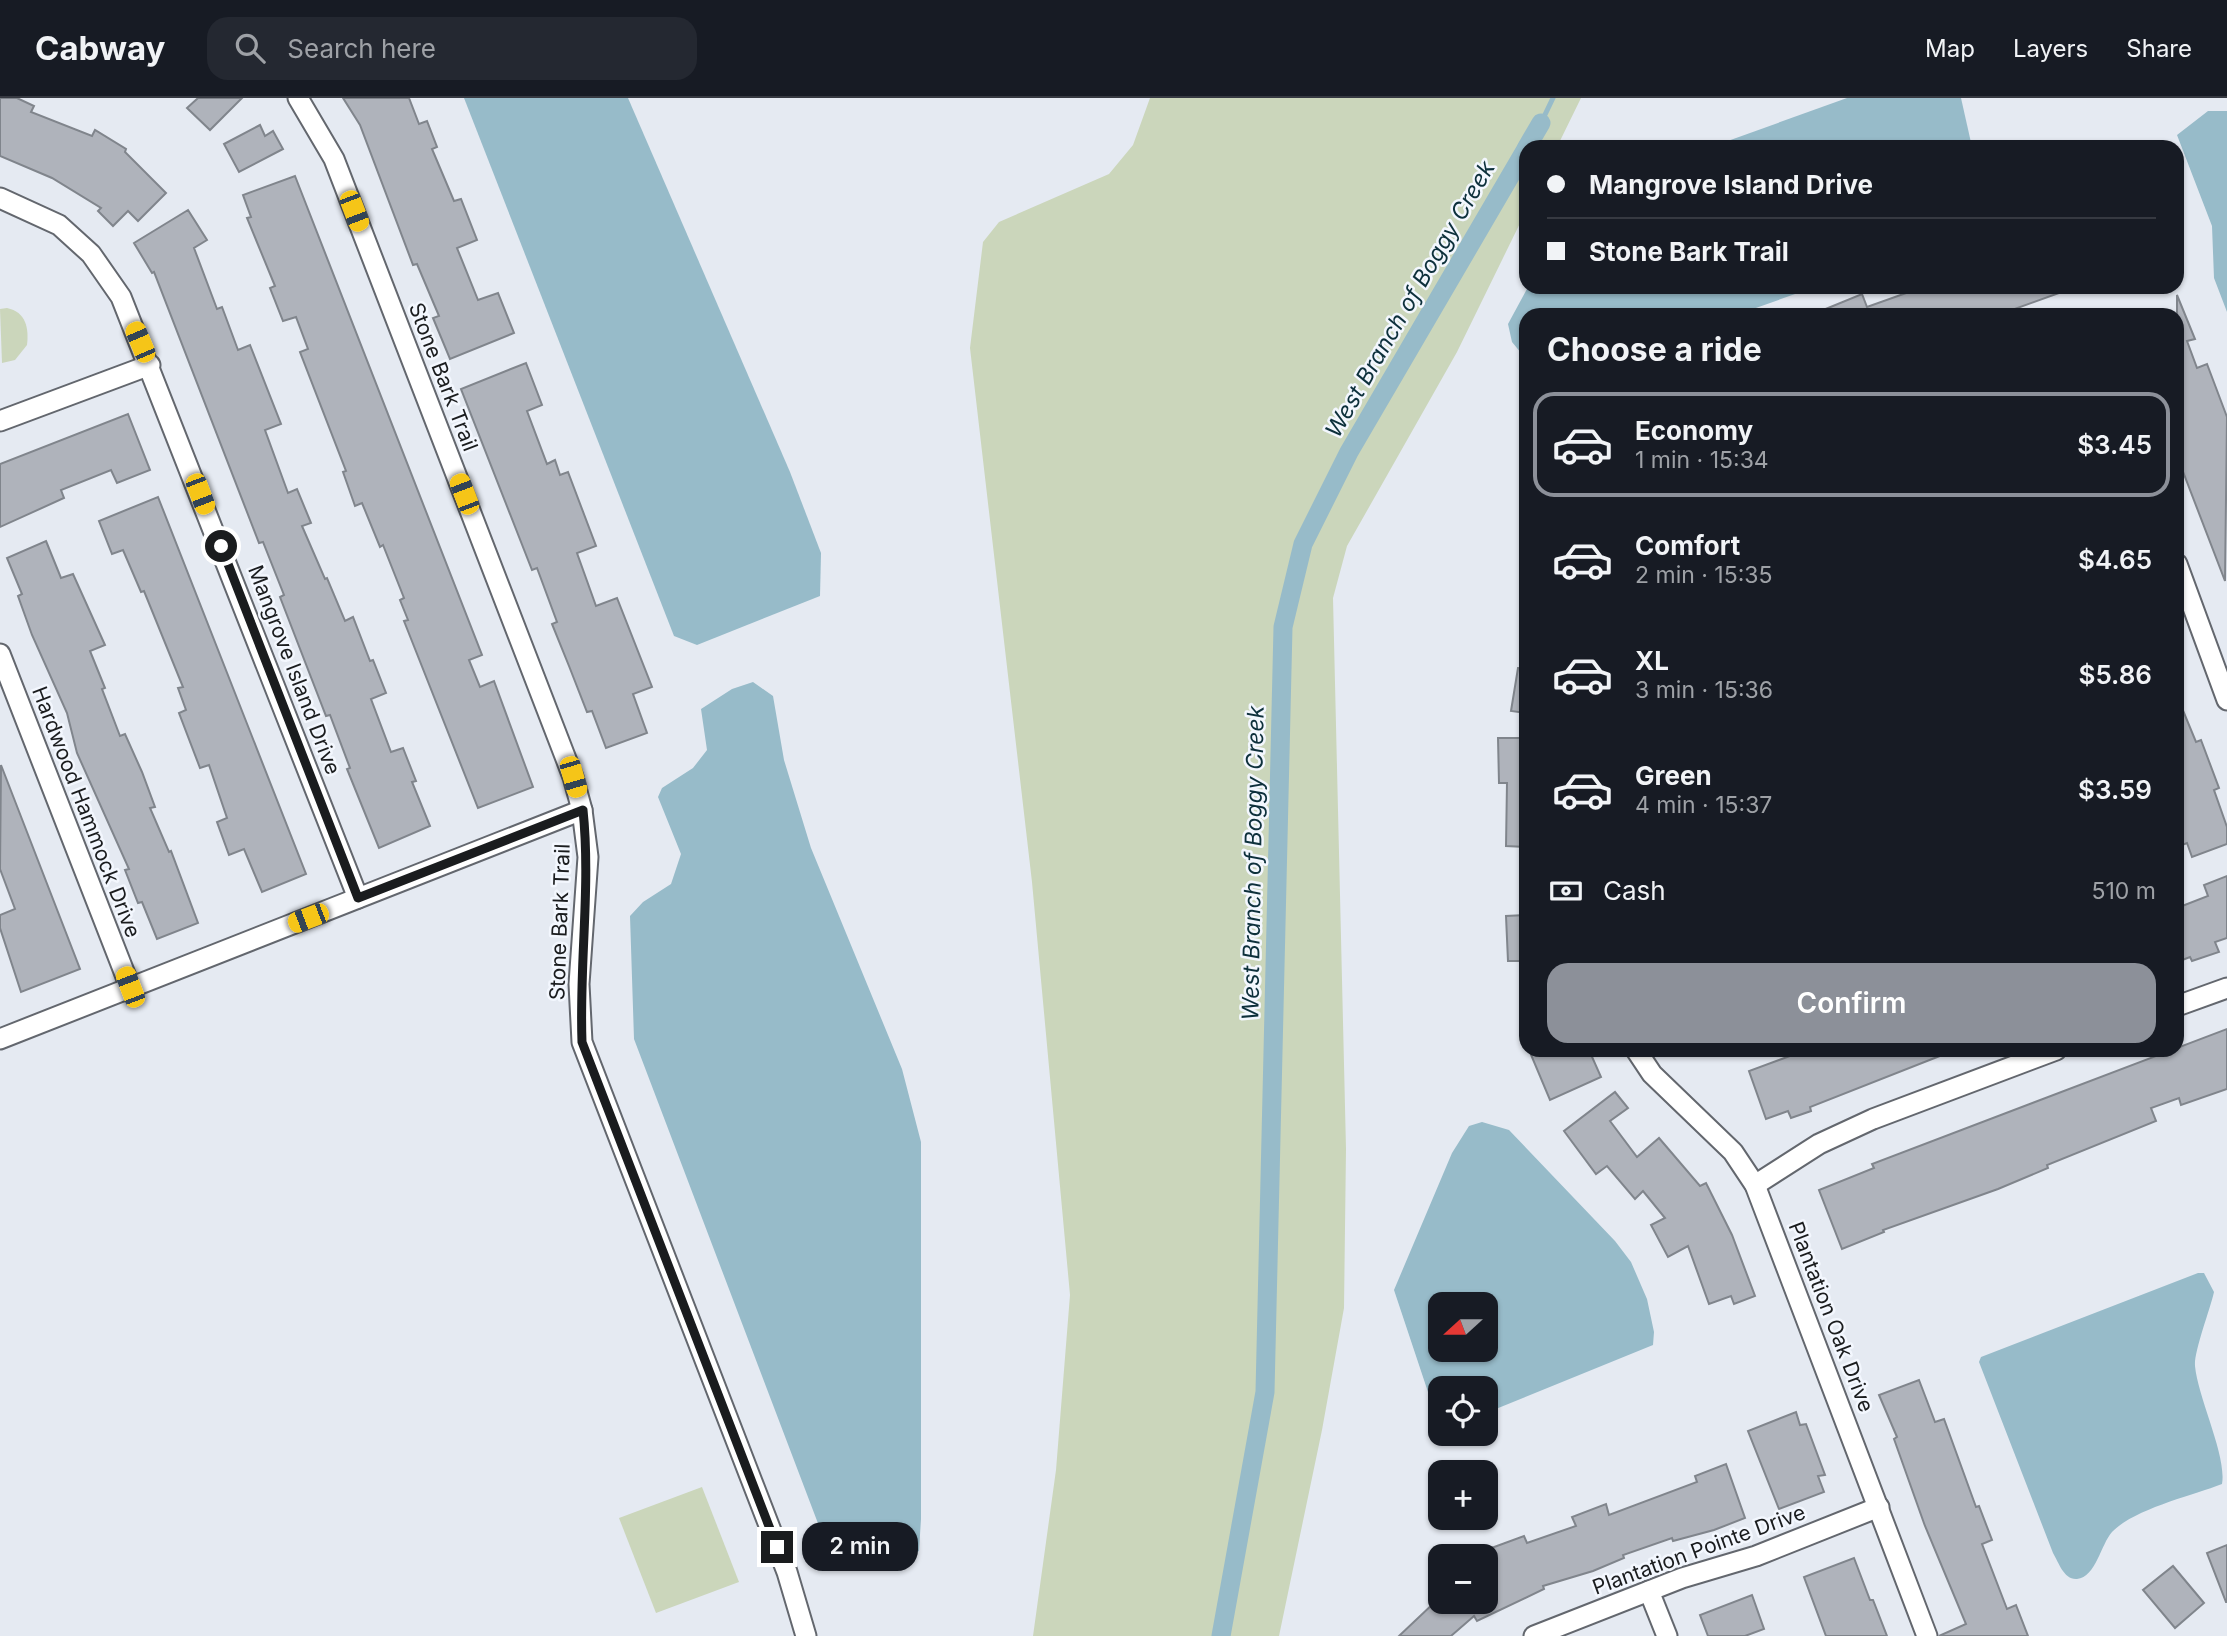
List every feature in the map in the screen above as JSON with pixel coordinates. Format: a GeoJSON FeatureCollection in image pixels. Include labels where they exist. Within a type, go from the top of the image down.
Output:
{"type":"FeatureCollection","features":[{"type":"Feature","properties":{"kind":"street","name":"Stone Bark Trail"},"geometry":{"type":"LineString","coordinates":[[298,98],[334,159],[563,751],[583,810],[588,857],[579,984],[582,1042],[787,1572],[806,1636]]}},
{"type":"Feature","properties":{"kind":"street","name":"Mangrove Island Drive"},"geometry":{"type":"LineString","coordinates":[[0,198],[59,225],[91,254],[121,297],[358,898]]}},
{"type":"Feature","properties":{"kind":"street"},"geometry":{"type":"LineString","coordinates":[[0,421],[150,365]]}},
{"type":"Feature","properties":{"kind":"street"},"geometry":{"type":"LineString","coordinates":[[2184,583],[2227,700]]}},
{"type":"Feature","properties":{"kind":"street","name":"Hardwood Hammock Drive"},"geometry":{"type":"LineString","coordinates":[[0,654],[130,987]]}},
{"type":"Feature","properties":{"kind":"street"},"geometry":{"type":"LineString","coordinates":[[0,1038],[583,810]]}},
{"type":"Feature","properties":{"kind":"street"},"geometry":{"type":"LineString","coordinates":[[2184,1003],[2227,988]]}},
{"type":"Feature","properties":{"kind":"street","name":"Plantation Oak Drive"},"geometry":{"type":"LineString","coordinates":[[1641,1057],[1652,1074],[1733,1152],[1755,1185],[1927,1636]]}},
{"type":"Feature","properties":{"kind":"street"},"geometry":{"type":"LineString","coordinates":[[1755,1185],[1819,1144],[1873,1119],[2037,1057]]}},
{"type":"Feature","properties":{"kind":"street","name":"Plantation Pointe Drive"},"geometry":{"type":"LineString","coordinates":[[1534,1636],[1649,1591],[1756,1556],[1879,1507]]}},
{"type":"Feature","properties":{"kind":"street"},"geometry":{"type":"LineString","coordinates":[[1649,1591],[1667,1636]]}},
{"type":"Feature","properties":{"kind":"green space"},"geometry":{"type":"Polygon","coordinates":[[[1150,98],[1581,98],[1560,140],[1519,140],[1519,225],[1457,352],[1347,546],[1333,598],[1346,1149],[1344,1308],[1322,1430],[1279,1636],[1033,1636],[1056,1470],[1070,1295],[1032,882],[970,348],[983,242],[999,222],[1109,174],[1133,145],[1150,98]]]}},
{"type":"Feature","properties":{"kind":"green space"},"geometry":{"type":"Polygon","coordinates":[[[7,308],[18,313],[25,322],[27,345],[15,360],[2,363],[0,309],[7,308]]]}},
{"type":"Feature","properties":{"kind":"green space"},"geometry":{"type":"Polygon","coordinates":[[[702,1487],[739,1582],[656,1613],[619,1518],[702,1487]]]}},
{"type":"Feature","properties":{"kind":"water"},"geometry":{"type":"Polygon","coordinates":[[[464,98],[628,98],[790,472],[821,553],[820,596],[697,645],[674,636],[464,98]]]}},
{"type":"Feature","properties":{"kind":"water"},"geometry":{"type":"Polygon","coordinates":[[[1847,98],[1961,98],[1970,140],[1730,140],[1847,98]]]}},
{"type":"Feature","properties":{"kind":"water"},"geometry":{"type":"Polygon","coordinates":[[[2208,111],[2227,111],[2227,312],[2214,278],[2212,226],[2184,153],[2184,140],[2179,140],[2177,135],[2208,111]]]}},
{"type":"Feature","properties":{"kind":"water"},"geometry":{"type":"Polygon","coordinates":[[[1524,294],[1795,294],[1756,308],[1519,308],[1519,350],[1512,342],[1508,324],[1524,294]]]}},
{"type":"Feature","properties":{"kind":"water"},"geometry":{"type":"Polygon","coordinates":[[[753,682],[773,696],[784,760],[811,848],[902,1069],[921,1142],[921,1519],[919,1551],[899,1560],[836,1544],[819,1526],[634,1039],[630,916],[643,902],[671,884],[681,854],[658,797],[662,788],[693,768],[707,750],[701,709],[732,689],[753,682]]]}},
{"type":"Feature","properties":{"kind":"water"},"geometry":{"type":"Polygon","coordinates":[[[1482,1122],[1509,1130],[1615,1241],[1631,1262],[1647,1299],[1654,1332],[1653,1345],[1498,1408],[1498,1376],[1428,1376],[1428,1392],[1394,1290],[1452,1153],[1469,1126],[1482,1122]]]}},
{"type":"Feature","properties":{"kind":"water"},"geometry":{"type":"Polygon","coordinates":[[[2198,1273],[2204,1273],[2214,1292],[2195,1366],[2220,1458],[2222,1484],[2134,1516],[2112,1532],[2089,1572],[2084,1577],[2072,1579],[2062,1570],[2053,1553],[1979,1362],[1981,1357],[2198,1273]]]}},
{"type":"Feature","properties":{"kind":"building"},"geometry":{"type":"Polygon","coordinates":[[[0,98],[17,98],[34,106],[31,112],[92,136],[95,130],[126,149],[125,152],[166,193],[138,221],[128,211],[113,226],[98,211],[101,208],[52,178],[0,156],[0,98]]]}},
{"type":"Feature","properties":{"kind":"building"},"geometry":{"type":"Polygon","coordinates":[[[198,98],[242,98],[210,130],[187,108],[198,98]]]}},
{"type":"Feature","properties":{"kind":"building"},"geometry":{"type":"Polygon","coordinates":[[[343,98],[409,98],[419,124],[427,121],[437,147],[432,149],[454,201],[461,199],[477,240],[457,248],[478,300],[498,293],[514,333],[450,359],[433,318],[439,316],[417,264],[413,265],[360,125],[343,98]]]}},
{"type":"Feature","properties":{"kind":"building"},"geometry":{"type":"Polygon","coordinates":[[[260,125],[265,136],[273,131],[283,149],[239,172],[224,144],[260,125]]]}},
{"type":"Feature","properties":{"kind":"building"},"geometry":{"type":"Polygon","coordinates":[[[295,176],[482,655],[469,660],[480,687],[494,681],[533,787],[478,808],[404,621],[408,620],[400,600],[404,598],[383,545],[380,547],[362,503],[355,506],[343,472],[346,471],[300,352],[308,349],[296,317],[283,321],[270,288],[275,286],[247,218],[251,217],[243,195],[295,176]]]}},
{"type":"Feature","properties":{"kind":"building"},"geometry":{"type":"Polygon","coordinates":[[[188,210],[207,240],[194,248],[217,309],[222,307],[238,350],[250,345],[281,424],[265,430],[288,493],[297,489],[311,523],[302,526],[325,579],[327,578],[345,621],[353,617],[370,661],[373,660],[386,693],[371,699],[391,752],[403,748],[416,781],[412,782],[430,826],[379,848],[347,769],[350,768],[330,715],[326,716],[280,597],[284,595],[263,542],[259,543],[154,272],[152,273],[134,243],[188,210]]]}},
{"type":"Feature","properties":{"kind":"building"},"geometry":{"type":"Polygon","coordinates":[[[1862,294],[1867,307],[1903,294],[2056,294],[2017,308],[1828,308],[1862,294]]]}},
{"type":"Feature","properties":{"kind":"building"},"geometry":{"type":"Polygon","coordinates":[[[2177,295],[2182,308],[2177,308],[2177,295]]]}},
{"type":"Feature","properties":{"kind":"building"},"geometry":{"type":"Polygon","coordinates":[[[2184,312],[2195,339],[2187,341],[2197,368],[2207,364],[2227,417],[2225,581],[2184,474],[2184,312]]]}},
{"type":"Feature","properties":{"kind":"building"},"geometry":{"type":"Polygon","coordinates":[[[526,363],[542,405],[527,411],[547,464],[555,460],[560,475],[568,472],[596,546],[577,553],[596,606],[617,598],[652,687],[633,694],[647,733],[606,748],[592,711],[587,712],[552,624],[557,622],[537,568],[532,570],[461,389],[526,363]]]}},
{"type":"Feature","properties":{"kind":"building"},"geometry":{"type":"Polygon","coordinates":[[[128,414],[150,470],[117,483],[111,470],[61,490],[64,498],[0,527],[0,464],[128,414]]]}},
{"type":"Feature","properties":{"kind":"building"},"geometry":{"type":"Polygon","coordinates":[[[158,497],[306,874],[262,892],[244,849],[229,855],[217,822],[227,818],[209,765],[200,768],[179,713],[186,710],[178,688],[183,687],[144,591],[141,592],[123,550],[112,554],[99,521],[158,497]]]}},
{"type":"Feature","properties":{"kind":"building"},"geometry":{"type":"Polygon","coordinates":[[[46,541],[61,578],[73,574],[105,645],[90,651],[105,688],[102,689],[120,736],[125,734],[142,772],[155,807],[150,808],[169,852],[171,851],[198,923],[157,939],[142,902],[138,903],[125,870],[129,869],[77,753],[67,713],[32,635],[18,596],[22,594],[7,558],[46,541]]]}},
{"type":"Feature","properties":{"kind":"building"},"geometry":{"type":"Polygon","coordinates":[[[1518,668],[1519,668],[1519,712],[1511,711],[1518,668]]]}},
{"type":"Feature","properties":{"kind":"building"},"geometry":{"type":"Polygon","coordinates":[[[2184,713],[2196,742],[2201,740],[2219,788],[2214,790],[2227,827],[2227,844],[2192,857],[2187,843],[2184,844],[2184,713]]]}},
{"type":"Feature","properties":{"kind":"building"},"geometry":{"type":"Polygon","coordinates":[[[1498,738],[1519,738],[1519,847],[1506,846],[1507,783],[1499,783],[1498,738]]]}},
{"type":"Feature","properties":{"kind":"building"},"geometry":{"type":"Polygon","coordinates":[[[1,765],[80,969],[21,992],[0,928],[0,915],[15,909],[0,869],[1,765]]]}},
{"type":"Feature","properties":{"kind":"building"},"geometry":{"type":"Polygon","coordinates":[[[2227,876],[2227,938],[2215,942],[2219,952],[2192,961],[2190,957],[2184,959],[2184,905],[2208,896],[2204,885],[2227,876]]]}},
{"type":"Feature","properties":{"kind":"building"},"geometry":{"type":"Polygon","coordinates":[[[1519,915],[1519,961],[1508,961],[1506,916],[1519,915]]]}},
{"type":"Feature","properties":{"kind":"building"},"geometry":{"type":"Polygon","coordinates":[[[2227,1029],[2227,1089],[2181,1105],[2179,1098],[2151,1108],[2156,1121],[2047,1165],[2048,1168],[1998,1189],[1883,1230],[1884,1232],[1842,1249],[1819,1190],[1874,1168],[1872,1164],[2153,1057],[2184,1057],[2184,1045],[2227,1029]]]}},
{"type":"Feature","properties":{"kind":"building"},"geometry":{"type":"Polygon","coordinates":[[[1532,1057],[1592,1057],[1601,1077],[1550,1100],[1532,1057]]]}},
{"type":"Feature","properties":{"kind":"building"},"geometry":{"type":"Polygon","coordinates":[[[1787,1057],[1937,1057],[1810,1107],[1811,1111],[1791,1118],[1788,1111],[1766,1119],[1749,1071],[1787,1057]]]}},
{"type":"Feature","properties":{"kind":"building"},"geometry":{"type":"Polygon","coordinates":[[[1615,1092],[1628,1108],[1610,1121],[1637,1157],[1659,1138],[1700,1186],[1706,1183],[1732,1235],[1755,1296],[1734,1304],[1731,1296],[1709,1304],[1688,1246],[1668,1257],[1651,1225],[1665,1218],[1643,1191],[1635,1199],[1607,1166],[1596,1174],[1564,1131],[1615,1092]]]}},
{"type":"Feature","properties":{"kind":"building"},"geometry":{"type":"Polygon","coordinates":[[[1919,1380],[1935,1422],[1944,1419],[1976,1507],[1979,1506],[1992,1540],[1982,1544],[2007,1609],[2016,1605],[2028,1636],[1939,1636],[1966,1624],[1925,1526],[1894,1439],[1897,1437],[1879,1395],[1919,1380]]]}},
{"type":"Feature","properties":{"kind":"building"},"geometry":{"type":"Polygon","coordinates":[[[1796,1412],[1800,1425],[1806,1424],[1825,1475],[1818,1476],[1824,1492],[1779,1509],[1748,1431],[1796,1412]]]}},
{"type":"Feature","properties":{"kind":"building"},"geometry":{"type":"Polygon","coordinates":[[[1726,1464],[1745,1518],[1714,1530],[1673,1541],[1672,1538],[1623,1555],[1624,1558],[1593,1571],[1543,1586],[1544,1589],[1498,1611],[1498,1546],[1524,1536],[1527,1543],[1576,1526],[1572,1517],[1606,1504],[1609,1515],[1697,1482],[1695,1476],[1726,1464]]]}},
{"type":"Feature","properties":{"kind":"building"},"geometry":{"type":"Polygon","coordinates":[[[2227,1545],[2227,1602],[2226,1602],[2207,1553],[2227,1545]]]}},
{"type":"Feature","properties":{"kind":"building"},"geometry":{"type":"Polygon","coordinates":[[[1854,1558],[1887,1636],[1826,1636],[1804,1577],[1854,1558]]]}},
{"type":"Feature","properties":{"kind":"building"},"geometry":{"type":"Polygon","coordinates":[[[2173,1566],[2204,1603],[2175,1628],[2143,1590],[2173,1566]]]}},
{"type":"Feature","properties":{"kind":"building"},"geometry":{"type":"Polygon","coordinates":[[[1752,1595],[1764,1629],[1745,1636],[1708,1636],[1700,1615],[1752,1595]]]}},
{"type":"Feature","properties":{"kind":"building"},"geometry":{"type":"Polygon","coordinates":[[[1428,1609],[1428,1614],[1492,1614],[1477,1621],[1474,1616],[1451,1636],[1399,1636],[1428,1609]]]}},
{"type":"Feature","properties":{"kind":"waterway","name":"West Branch of Boggy Creek"},"geometry":{"type":"LineString","coordinates":[[1541,123],[1553,98]]}},
{"type":"Feature","properties":{"kind":"waterway","name":"West Branch of Boggy Creek"},"geometry":{"type":"LineString","coordinates":[[1531,140],[1541,123]]}},
{"type":"Feature","properties":{"kind":"waterway","name":"West Branch of Boggy Creek"},"geometry":{"type":"LineString","coordinates":[[1221,1636],[1265,1392],[1283,627],[1303,544],[1349,452],[1519,161]]}},
{"type":"Feature","properties":{"kind":"route"},"geometry":{"type":"LineString","coordinates":[[221,546],[358,898],[583,810],[588,857],[579,984],[582,1042],[777,1547]]}}]}
